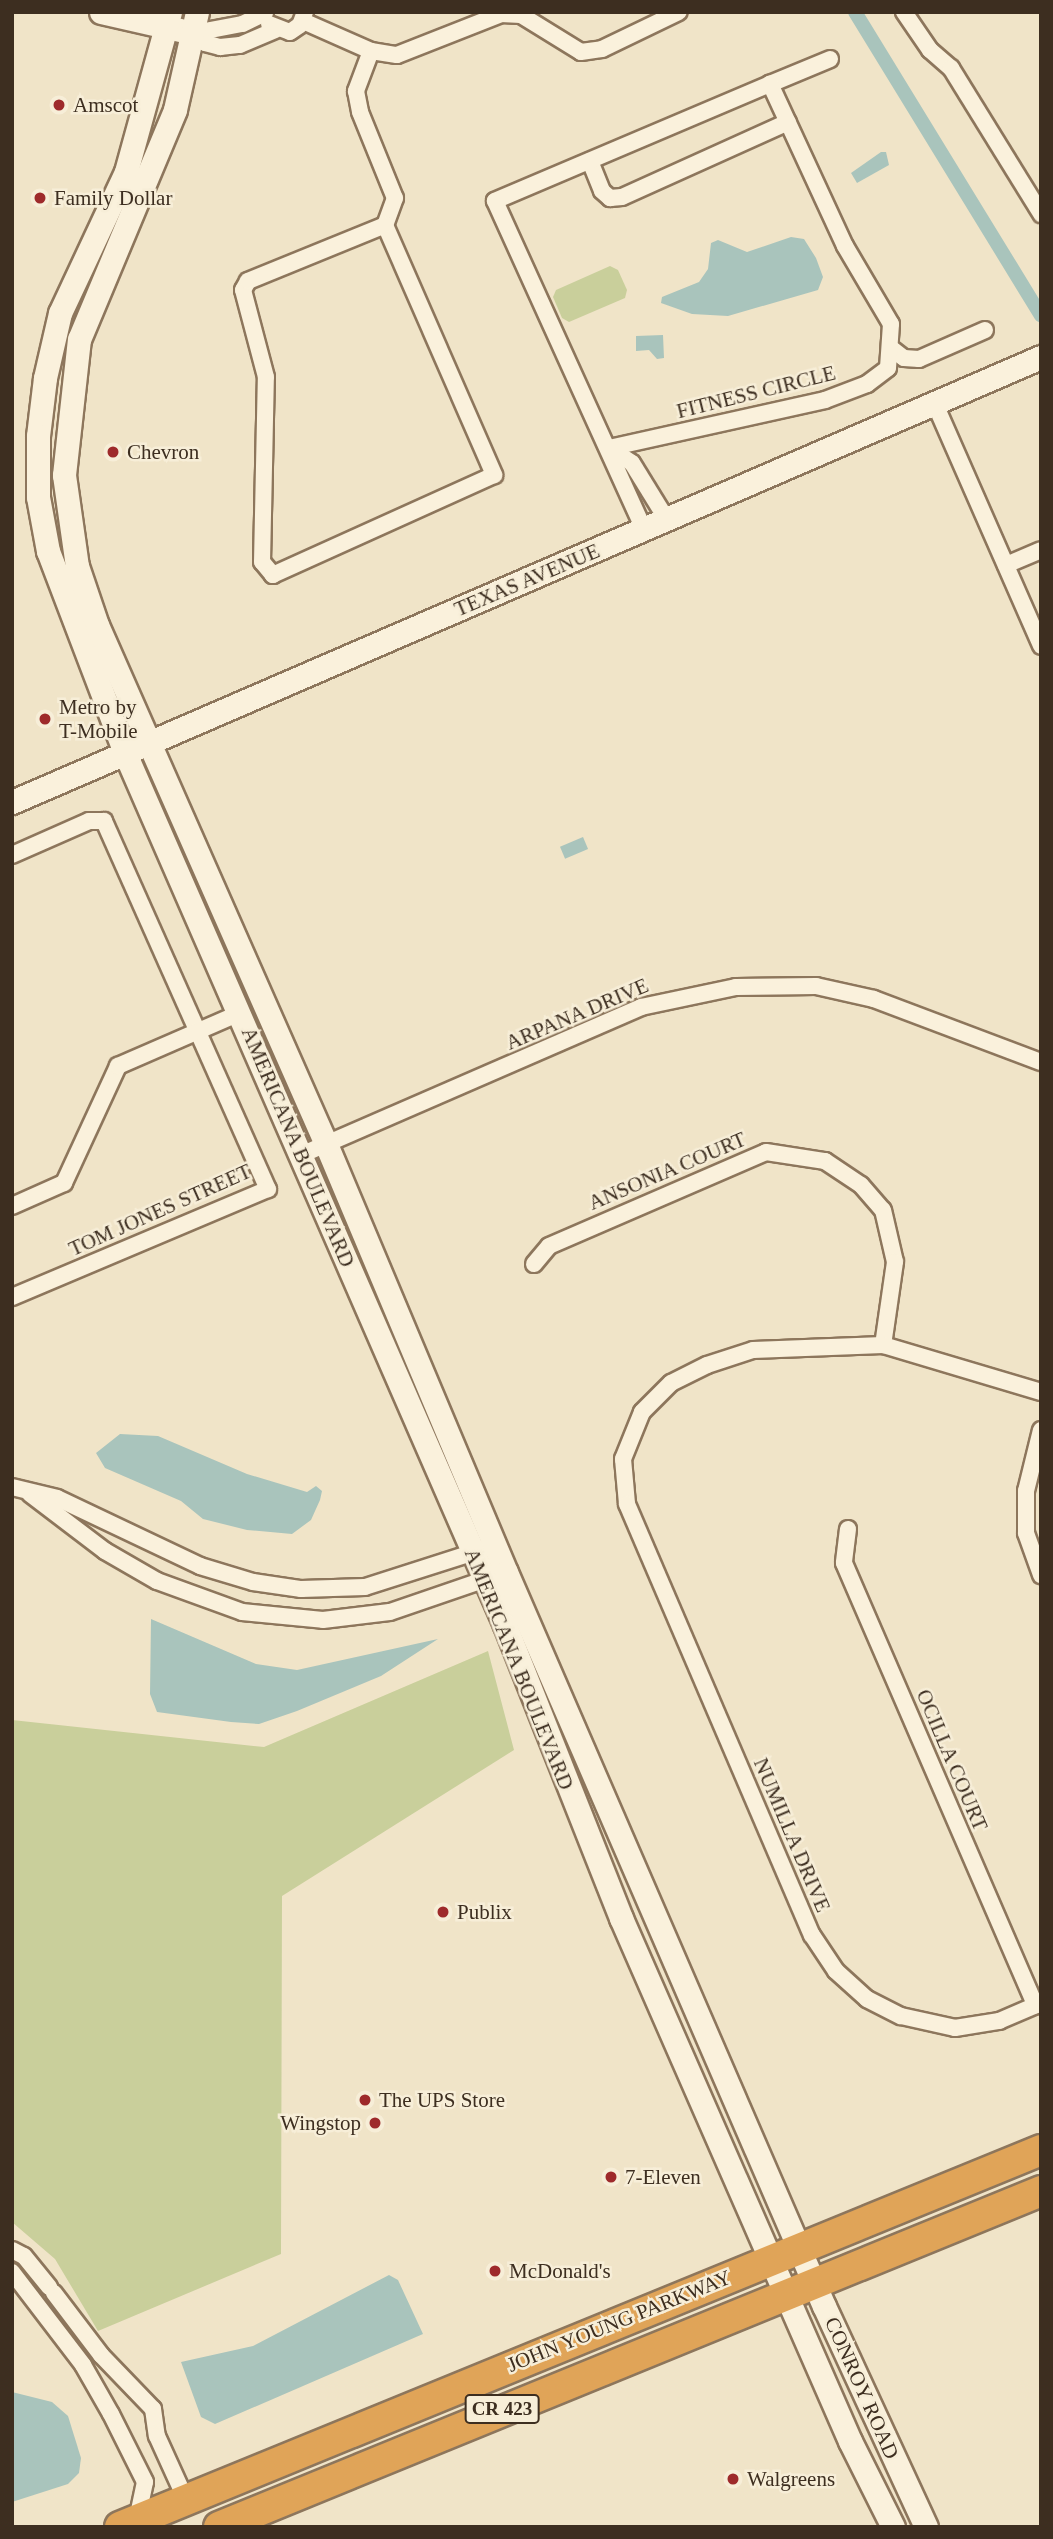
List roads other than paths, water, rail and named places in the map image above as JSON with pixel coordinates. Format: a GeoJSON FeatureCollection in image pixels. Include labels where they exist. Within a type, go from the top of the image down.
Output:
{"type":"FeatureCollection","features":[{"type":"Feature","properties":{"kind":"highway","name":"JOHN YOUNG PARKWAY"},"geometry":{"type":"LineString","coordinates":[[129,2523],[186,2518],[248,2476],[1041,2150]]}},
{"type":"Feature","properties":{"kind":"highway","name":"JOHN YOUNG PARKWAY"},"geometry":{"type":"LineString","coordinates":[[219,2527],[1041,2191]]}},
{"type":"Feature","properties":{"kind":"main road"},"geometry":{"type":"LineString","coordinates":[[101,12],[196,23]]}},
{"type":"Feature","properties":{"kind":"main road","name":"AMERICANA BOULEVARD"},"geometry":{"type":"LineString","coordinates":[[168,19],[126,172],[60,313],[45,378],[38,436],[38,498],[48,551],[125,753],[301,1155],[496,1576],[588,1760],[799,2248]]}},
{"type":"Feature","properties":{"kind":"main road","name":"AMERICANA BOULEVARD"},"geometry":{"type":"LineString","coordinates":[[196,23],[175,110],[147,186],[79,339],[71,384],[64,475],[77,566],[97,625],[326,1144],[484,1548]]}},
{"type":"Feature","properties":{"kind":"main road","name":"TEXAS AVENUE"},"geometry":{"type":"LineString","coordinates":[[12,802],[1041,357]]}},
{"type":"Feature","properties":{"kind":"main road"},"geometry":{"type":"LineString","coordinates":[[45,378],[71,384]]}},
{"type":"Feature","properties":{"kind":"main road","name":"AMERICANA BOULEVARD"},"geometry":{"type":"LineString","coordinates":[[496,1576],[560,1772],[771,2259]]}},
{"type":"Feature","properties":{"kind":"main road"},"geometry":{"type":"LineString","coordinates":[[560,1772],[588,1760]]}},
{"type":"Feature","properties":{"kind":"main road"},"geometry":{"type":"LineString","coordinates":[[621,1918],[646,1926],[670,1948]]}},
{"type":"Feature","properties":{"kind":"main road","name":"CONROY ROAD"},"geometry":{"type":"LineString","coordinates":[[799,2248],[926,2527]]}},
{"type":"Feature","properties":{"kind":"main road","name":"CONROY ROAD"},"geometry":{"type":"LineString","coordinates":[[771,2259],[892,2527]]}},
{"type":"Feature","properties":{"kind":"street"},"geometry":{"type":"LineString","coordinates":[[275,30],[265,13],[242,24],[196,23],[205,43],[220,47],[240,45],[275,30],[290,32],[304,16],[371,51],[397,55],[419,49],[501,14],[521,15],[581,52],[602,49],[680,12]]}},
{"type":"Feature","properties":{"kind":"street"},"geometry":{"type":"LineString","coordinates":[[904,12],[930,50],[951,68],[1041,214]]}},
{"type":"Feature","properties":{"kind":"street"},"geometry":{"type":"LineString","coordinates":[[371,51],[356,91],[360,112],[395,198],[385,225],[494,475],[273,575],[262,562],[266,377],[243,290],[248,281],[385,225]]}},
{"type":"Feature","properties":{"kind":"street"},"geometry":{"type":"LineString","coordinates":[[643,530],[609,448],[495,201],[830,59]]}},
{"type":"Feature","properties":{"kind":"street"},"geometry":{"type":"LineString","coordinates":[[770,84],[845,246],[891,324],[892,349],[904,358],[919,359],[985,330]]}},
{"type":"Feature","properties":{"kind":"street"},"geometry":{"type":"LineString","coordinates":[[590,161],[602,191],[610,198],[622,197],[788,122]]}},
{"type":"Feature","properties":{"kind":"street","name":"FITNESS CIRCLE"},"geometry":{"type":"LineString","coordinates":[[609,448],[825,400],[867,384],[888,368],[892,349]]}},
{"type":"Feature","properties":{"kind":"street"},"geometry":{"type":"LineString","coordinates":[[935,404],[1041,646]]}},
{"type":"Feature","properties":{"kind":"street"},"geometry":{"type":"LineString","coordinates":[[609,448],[632,463],[667,520]]}},
{"type":"Feature","properties":{"kind":"street"},"geometry":{"type":"LineString","coordinates":[[1006,565],[1041,550]]}},
{"type":"Feature","properties":{"kind":"street","name":"TOM JONES STREET"},"geometry":{"type":"LineString","coordinates":[[12,855],[89,821],[104,821],[268,1189],[12,1297]]}},
{"type":"Feature","properties":{"kind":"street","name":"ARPANA DRIVE"},"geometry":{"type":"LineString","coordinates":[[301,1155],[641,1007],[736,987],[816,986],[874,999],[1041,1062]]}},
{"type":"Feature","properties":{"kind":"street"},"geometry":{"type":"LineString","coordinates":[[12,1206],[64,1183],[118,1066],[240,1013]]}},
{"type":"Feature","properties":{"kind":"street","name":"ANSONIA COURT"},"geometry":{"type":"LineString","coordinates":[[534,1264],[549,1247],[766,1152],[825,1161],[861,1185],[883,1210],[895,1262],[883,1345]]}},
{"type":"Feature","properties":{"kind":"street","name":"NUMILLA DRIVE"},"geometry":{"type":"LineString","coordinates":[[1038,2004],[999,2021],[955,2028],[901,2017],[867,1999],[836,1972],[812,1935],[627,1504],[623,1459],[642,1412],[671,1383],[707,1365],[753,1350],[883,1345],[1041,1392]]}},
{"type":"Feature","properties":{"kind":"street"},"geometry":{"type":"LineString","coordinates":[[1041,1430],[1026,1491],[1026,1533],[1041,1575]]}},
{"type":"Feature","properties":{"kind":"street"},"geometry":{"type":"LineString","coordinates":[[12,1487],[30,1494],[58,1498],[200,1566],[253,1583],[301,1589],[365,1587],[484,1548]]}},
{"type":"Feature","properties":{"kind":"street"},"geometry":{"type":"LineString","coordinates":[[30,1494],[105,1551],[157,1581],[242,1612],[323,1620],[367,1615],[410,1608],[496,1576]]}},
{"type":"Feature","properties":{"kind":"street","name":"OCILLA COURT"},"geometry":{"type":"LineString","coordinates":[[848,1529],[844,1563],[1038,2004]]}},
{"type":"Feature","properties":{"kind":"street"},"geometry":{"type":"LineString","coordinates":[[12,2250],[24,2256],[101,2355],[153,2409],[157,2436],[186,2518]]}},
{"type":"Feature","properties":{"kind":"street"},"geometry":{"type":"LineString","coordinates":[[12,2272],[83,2365],[145,2482],[129,2523]]}},
{"type":"Feature","properties":{"kind":"water"},"geometry":{"type":"Polygon","coordinates":[[[881,152],[886,152],[889,165],[857,183],[851,173],[881,152]]]}},
{"type":"Feature","properties":{"kind":"water"},"geometry":{"type":"Polygon","coordinates":[[[791,237],[804,239],[816,258],[823,277],[818,290],[728,316],[692,314],[661,303],[662,297],[699,282],[708,269],[711,243],[718,240],[747,252],[791,237]]]}},
{"type":"Feature","properties":{"kind":"water"},"geometry":{"type":"Polygon","coordinates":[[[663,335],[664,358],[657,359],[649,350],[636,351],[636,336],[663,335]]]}},
{"type":"Feature","properties":{"kind":"water"},"geometry":{"type":"Polygon","coordinates":[[[583,837],[588,849],[565,859],[560,847],[583,837]]]}},
{"type":"Feature","properties":{"kind":"water"},"geometry":{"type":"Polygon","coordinates":[[[120,1434],[158,1436],[247,1474],[307,1492],[316,1486],[322,1491],[320,1500],[311,1520],[292,1534],[247,1530],[203,1519],[181,1501],[105,1468],[96,1453],[120,1434]]]}},
{"type":"Feature","properties":{"kind":"water"},"geometry":{"type":"Polygon","coordinates":[[[151,1619],[256,1664],[297,1670],[438,1639],[381,1676],[259,1724],[157,1712],[150,1694],[151,1619]]]}},
{"type":"Feature","properties":{"kind":"water"},"geometry":{"type":"Polygon","coordinates":[[[389,2275],[398,2280],[423,2334],[215,2424],[201,2417],[181,2362],[253,2346],[389,2275]]]}},
{"type":"Feature","properties":{"kind":"water"},"geometry":{"type":"Polygon","coordinates":[[[12,2392],[52,2402],[68,2416],[81,2458],[79,2473],[68,2484],[12,2502],[12,2392]]]}},
{"type":"Feature","properties":{"kind":"waterway"},"geometry":{"type":"LineString","coordinates":[[855,12],[1041,315]]}},
{"type":"Feature","properties":{"kind":"place","name":"Amscot"},"geometry":{"type":"Point","coordinates":[59,105]}},
{"type":"Feature","properties":{"kind":"place","name":"Family Dollar"},"geometry":{"type":"Point","coordinates":[40,198]}},
{"type":"Feature","properties":{"kind":"place","name":"Chevron"},"geometry":{"type":"Point","coordinates":[113,452]}},
{"type":"Feature","properties":{"kind":"place","name":"Metro by T-Mobile"},"geometry":{"type":"Point","coordinates":[45,719]}},
{"type":"Feature","properties":{"kind":"place","name":"Publix"},"geometry":{"type":"Point","coordinates":[443,1912]}},
{"type":"Feature","properties":{"kind":"place","name":"The UPS Store"},"geometry":{"type":"Point","coordinates":[365,2100]}},
{"type":"Feature","properties":{"kind":"place","name":"Wingstop"},"geometry":{"type":"Point","coordinates":[375,2123]}},
{"type":"Feature","properties":{"kind":"place","name":"7-Eleven"},"geometry":{"type":"Point","coordinates":[611,2177]}},
{"type":"Feature","properties":{"kind":"place","name":"McDonald's"},"geometry":{"type":"Point","coordinates":[495,2271]}},
{"type":"Feature","properties":{"kind":"place","name":"Walgreens"},"geometry":{"type":"Point","coordinates":[733,2479]}}]}
